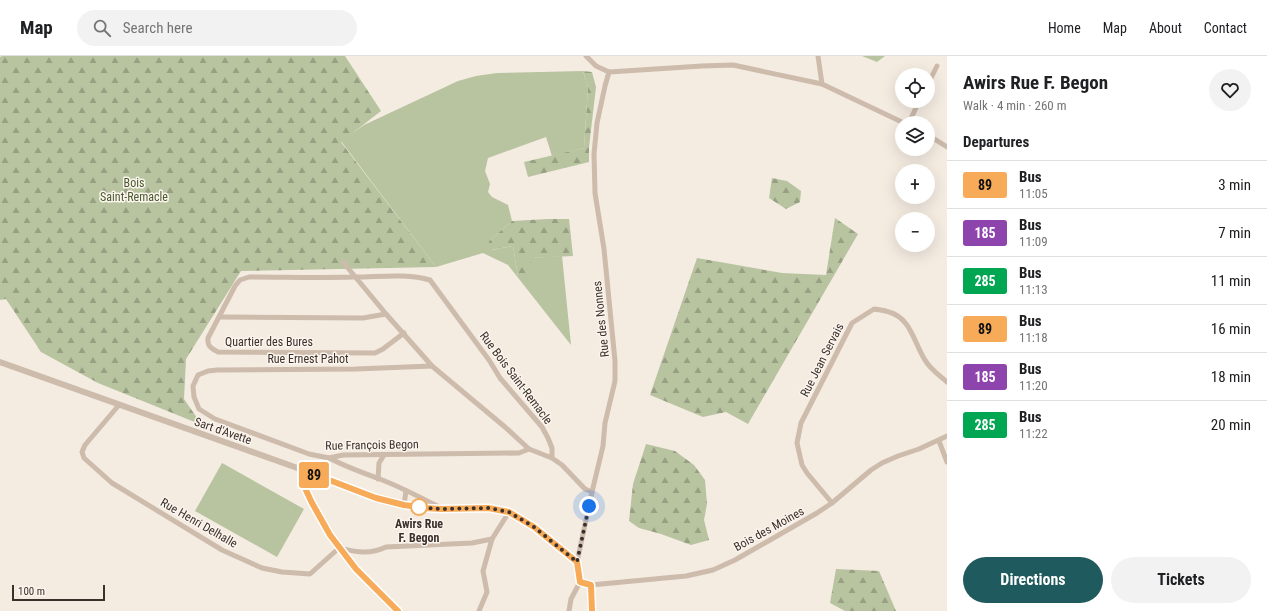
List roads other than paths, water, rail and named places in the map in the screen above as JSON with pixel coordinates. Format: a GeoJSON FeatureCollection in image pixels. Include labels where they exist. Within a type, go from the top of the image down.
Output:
{"type":"FeatureCollection","features":[{"type":"Feature","properties":{"kind":"street"},"geometry":{"type":"LineString","coordinates":[[586,56],[596,66],[609,72],[733,65],[822,84],[895,119]]}},
{"type":"Feature","properties":{"kind":"street"},"geometry":{"type":"LineString","coordinates":[[818,56],[822,84]]}},
{"type":"Feature","properties":{"kind":"street"},"geometry":{"type":"LineString","coordinates":[[935,70],[937,66]]}},
{"type":"Feature","properties":{"kind":"street","name":"Rue des Nonnes"},"geometry":{"type":"LineString","coordinates":[[577,562],[603,446],[605,423],[615,382],[615,361],[604,249],[595,193],[594,154],[597,122],[609,72]]}},
{"type":"Feature","properties":{"kind":"street"},"geometry":{"type":"LineString","coordinates":[[935,139],[947,147]]}},
{"type":"Feature","properties":{"kind":"street"},"geometry":{"type":"LineString","coordinates":[[343,262],[432,366],[529,449],[552,458],[562,465],[585,489],[592,492]]}},
{"type":"Feature","properties":{"kind":"street","name":"Rue Bois Saint-Remacle"},"geometry":{"type":"LineString","coordinates":[[355,277],[398,276],[419,277],[430,280],[490,360],[507,387],[542,427],[552,448],[552,458]]}},
{"type":"Feature","properties":{"kind":"street"},"geometry":{"type":"LineString","coordinates":[[219,317],[235,286],[240,280],[249,277],[355,277]]}},
{"type":"Feature","properties":{"kind":"street","name":"Rue Jean Servais"},"geometry":{"type":"LineString","coordinates":[[832,503],[807,474],[802,465],[797,443],[801,423],[852,323],[874,309],[890,312],[904,320],[925,360],[935,372],[947,382]]}},
{"type":"Feature","properties":{"kind":"street","name":"Quartier des Bures"},"geometry":{"type":"LineString","coordinates":[[386,314],[363,318],[219,317],[208,338],[208,344],[210,348],[218,352],[375,352],[383,349],[404,334]]}},
{"type":"Feature","properties":{"kind":"street","name":"Sart d'Avette"},"geometry":{"type":"LineString","coordinates":[[0,362],[303,470],[376,498],[424,508],[488,508],[509,512],[534,527],[577,562]]}},
{"type":"Feature","properties":{"kind":"street","name":"Rue Ernest Pahot"},"geometry":{"type":"LineString","coordinates":[[193,386],[198,375],[208,371],[218,370],[356,369],[432,366]]}},
{"type":"Feature","properties":{"kind":"street","name":"Rue François Begon"},"geometry":{"type":"LineString","coordinates":[[193,386],[194,397],[199,409],[215,419],[309,454],[329,458],[342,455],[519,453],[529,449]]}},
{"type":"Feature","properties":{"kind":"street","name":"Rue Henri Delhalle"},"geometry":{"type":"LineString","coordinates":[[119,405],[85,445],[82,452],[84,458],[112,483],[222,550],[262,568],[282,572],[310,574],[339,548]]}},
{"type":"Feature","properties":{"kind":"street","name":"Bois des Moines"},"geometry":{"type":"LineString","coordinates":[[591,585],[673,578],[713,570],[735,560],[817,514],[871,470],[882,463],[939,441],[947,436]]}},
{"type":"Feature","properties":{"kind":"street"},"geometry":{"type":"LineString","coordinates":[[939,441],[947,462]]}},
{"type":"Feature","properties":{"kind":"street"},"geometry":{"type":"LineString","coordinates":[[378,479],[379,463],[384,455]]}},
{"type":"Feature","properties":{"kind":"street","name":"Sart d'Avette"},"geometry":{"type":"LineString","coordinates":[[329,458],[338,464],[406,490],[442,509]]}},
{"type":"Feature","properties":{"kind":"street"},"geometry":{"type":"LineString","coordinates":[[303,470],[304,486],[330,535],[356,569],[398,611]]}},
{"type":"Feature","properties":{"kind":"street"},"geometry":{"type":"LineString","coordinates":[[404,505],[406,490]]}},
{"type":"Feature","properties":{"kind":"street"},"geometry":{"type":"LineString","coordinates":[[479,611],[487,592],[483,571],[492,539],[509,512]]}},
{"type":"Feature","properties":{"kind":"street"},"geometry":{"type":"LineString","coordinates":[[339,548],[359,553],[377,551],[386,546],[472,543],[492,539]]}},
{"type":"Feature","properties":{"kind":"street"},"geometry":{"type":"LineString","coordinates":[[569,611],[572,599],[580,582],[577,562]]}},
{"type":"Feature","properties":{"kind":"street"},"geometry":{"type":"LineString","coordinates":[[580,582],[591,585],[592,611]]}},
{"type":"Feature","properties":{"kind":"place","name":"Awirs Rue F. Begon"},"geometry":{"type":"Point","coordinates":[419,507]}},
{"type":"Feature","properties":{"kind":"park label","name":"Bois Saint-Remacle"},"geometry":{"type":"Point","coordinates":[134,190]}}]}
